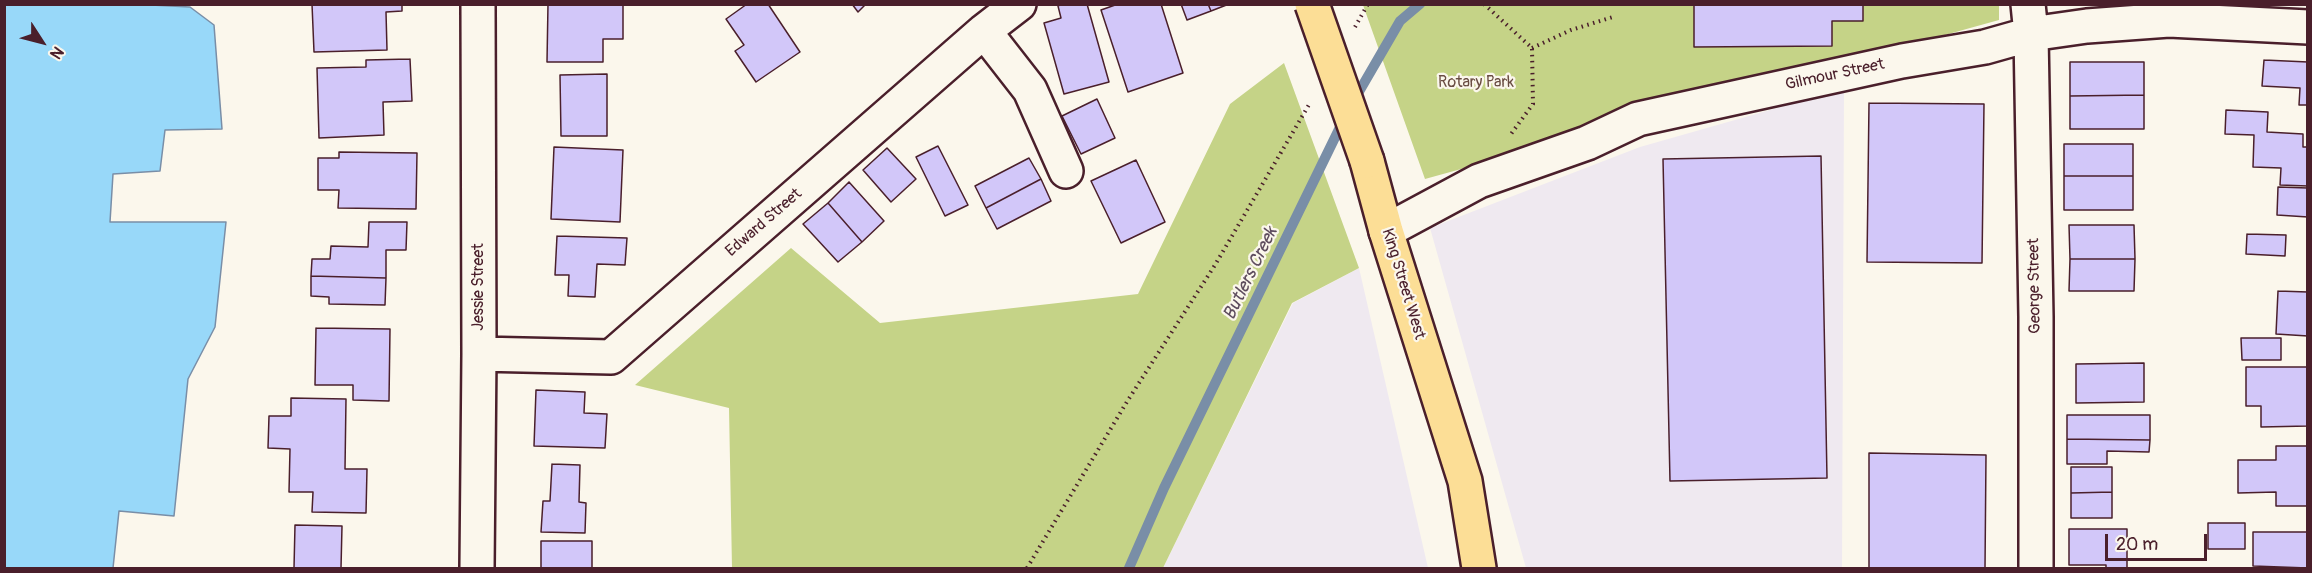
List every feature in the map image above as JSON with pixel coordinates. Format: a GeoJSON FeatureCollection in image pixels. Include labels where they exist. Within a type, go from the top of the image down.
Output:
{"type":"FeatureCollection","features":[{"type":"Feature","properties":{"kind":"main road","name":"King Street West"},"geometry":{"type":"LineString","coordinates":[[1312,4],[1367,161],[1386,231],[1465,481],[1479,568]]}},
{"type":"Feature","properties":{"kind":"street","name":"Jessie Street"},"geometry":{"type":"LineString","coordinates":[[477,568],[478,4]]}},
{"type":"Feature","properties":{"kind":"street","name":"Edward Street"},"geometry":{"type":"LineString","coordinates":[[479,354],[612,357],[984,31],[1019,4]]}},
{"type":"Feature","properties":{"kind":"street","name":"Gilmour Street"},"geometry":{"type":"LineString","coordinates":[[1386,231],[1479,181],[1587,143],[1638,119],[1902,60],[1985,47],[2030,19],[2087,26],[2169,21],[2307,27]]}},
{"type":"Feature","properties":{"kind":"street","name":"George Street"},"geometry":{"type":"LineString","coordinates":[[2030,19],[2037,415],[2036,568]]}},
{"type":"Feature","properties":{"kind":"street"},"geometry":{"type":"LineString","coordinates":[[984,31],[1030,90],[1066,171]]}},
{"type":"Feature","properties":{"kind":"path"},"geometry":{"type":"LineString","coordinates":[[1350,35],[1368,4]]}},
{"type":"Feature","properties":{"kind":"path"},"geometry":{"type":"LineString","coordinates":[[1484,4],[1532,48],[1533,104],[1508,139]]}},
{"type":"Feature","properties":{"kind":"path"},"geometry":{"type":"LineString","coordinates":[[1532,48],[1571,30],[1613,17]]}},
{"type":"Feature","properties":{"kind":"path"},"geometry":{"type":"LineString","coordinates":[[1027,568],[1128,400],[1215,265],[1314,97]]}},
{"type":"Feature","properties":{"kind":"shaded area"},"geometry":{"type":"Polygon","coordinates":[[[1844,89],[1842,568],[1526,568],[1430,228],[1640,147],[1844,89]]]}},
{"type":"Feature","properties":{"kind":"shaded area"},"geometry":{"type":"Polygon","coordinates":[[[1359,268],[1428,568],[1163,568],[1293,303],[1359,268]]]}},
{"type":"Feature","properties":{"kind":"green space","name":"Rotary Park"},"geometry":{"type":"Polygon","coordinates":[[[1999,4],[1999,20],[1425,179],[1363,5],[1999,4]]]}},
{"type":"Feature","properties":{"kind":"green space"},"geometry":{"type":"Polygon","coordinates":[[[1284,63],[1359,268],[1292,303],[1163,568],[732,568],[729,408],[635,385],[791,248],[880,323],[1138,294],[1230,104],[1284,63]]]}},
{"type":"Feature","properties":{"kind":"water"},"geometry":{"type":"Polygon","coordinates":[[[5,5],[190,7],[214,25],[222,129],[165,130],[160,171],[113,174],[110,222],[226,222],[215,327],[188,379],[174,516],[119,511],[113,568],[5,568],[5,5]]]}},
{"type":"Feature","properties":{"kind":"building"},"geometry":{"type":"Polygon","coordinates":[[[312,4],[402,4],[402,11],[386,12],[387,50],[314,52],[312,4]]]}},
{"type":"Feature","properties":{"kind":"building"},"geometry":{"type":"Polygon","coordinates":[[[548,4],[623,4],[623,39],[603,39],[603,62],[547,62],[548,4]]]}},
{"type":"Feature","properties":{"kind":"building"},"geometry":{"type":"Polygon","coordinates":[[[747,4],[768,4],[800,52],[756,82],[735,51],[744,45],[726,19],[747,4]]]}},
{"type":"Feature","properties":{"kind":"building"},"geometry":{"type":"Polygon","coordinates":[[[852,4],[866,4],[858,12],[852,4]]]}},
{"type":"Feature","properties":{"kind":"building"},"geometry":{"type":"Polygon","coordinates":[[[1087,4],[1109,82],[1064,94],[1044,23],[1061,18],[1058,6],[1087,4]]]}},
{"type":"Feature","properties":{"kind":"building"},"geometry":{"type":"Polygon","coordinates":[[[1118,4],[1161,4],[1183,73],[1128,92],[1101,10],[1118,4]]]}},
{"type":"Feature","properties":{"kind":"building"},"geometry":{"type":"Polygon","coordinates":[[[1181,4],[1208,4],[1211,11],[1187,20],[1181,4]]]}},
{"type":"Feature","properties":{"kind":"building"},"geometry":{"type":"Polygon","coordinates":[[[1208,4],[1229,4],[1211,11],[1208,4]]]}},
{"type":"Feature","properties":{"kind":"building"},"geometry":{"type":"Polygon","coordinates":[[[1694,4],[1863,4],[1863,21],[1832,21],[1832,46],[1694,47],[1694,4]]]}},
{"type":"Feature","properties":{"kind":"building"},"geometry":{"type":"Polygon","coordinates":[[[410,59],[412,101],[383,102],[384,135],[319,138],[317,68],[366,67],[366,60],[410,59]]]}},
{"type":"Feature","properties":{"kind":"building"},"geometry":{"type":"Polygon","coordinates":[[[2264,60],[2308,62],[2308,105],[2299,105],[2300,88],[2262,86],[2264,60]]]}},
{"type":"Feature","properties":{"kind":"building"},"geometry":{"type":"Polygon","coordinates":[[[2070,62],[2144,62],[2144,95],[2070,96],[2070,62]]]}},
{"type":"Feature","properties":{"kind":"building"},"geometry":{"type":"Polygon","coordinates":[[[607,74],[607,136],[561,136],[560,75],[607,74]]]}},
{"type":"Feature","properties":{"kind":"building"},"geometry":{"type":"Polygon","coordinates":[[[2144,95],[2144,129],[2070,129],[2070,96],[2144,95]]]}},
{"type":"Feature","properties":{"kind":"building"},"geometry":{"type":"Polygon","coordinates":[[[1097,99],[1115,138],[1081,154],[1062,116],[1097,99]]]}},
{"type":"Feature","properties":{"kind":"building"},"geometry":{"type":"Polygon","coordinates":[[[1869,103],[1984,104],[1982,263],[1867,262],[1869,103]]]}},
{"type":"Feature","properties":{"kind":"building"},"geometry":{"type":"Polygon","coordinates":[[[2226,110],[2268,112],[2267,132],[2303,134],[2303,147],[2308,147],[2308,186],[2280,185],[2281,168],[2253,167],[2254,135],[2225,134],[2226,110]]]}},
{"type":"Feature","properties":{"kind":"building"},"geometry":{"type":"Polygon","coordinates":[[[2064,144],[2133,144],[2133,176],[2064,176],[2064,144]]]}},
{"type":"Feature","properties":{"kind":"building"},"geometry":{"type":"Polygon","coordinates":[[[938,146],[968,205],[945,216],[916,157],[938,146]]]}},
{"type":"Feature","properties":{"kind":"building"},"geometry":{"type":"Polygon","coordinates":[[[554,147],[623,150],[620,222],[551,219],[554,147]]]}},
{"type":"Feature","properties":{"kind":"building"},"geometry":{"type":"Polygon","coordinates":[[[887,148],[916,179],[891,202],[863,170],[887,148]]]}},
{"type":"Feature","properties":{"kind":"building"},"geometry":{"type":"Polygon","coordinates":[[[339,152],[417,153],[416,209],[338,208],[339,190],[318,190],[318,158],[339,158],[339,152]]]}},
{"type":"Feature","properties":{"kind":"building"},"geometry":{"type":"Polygon","coordinates":[[[1821,156],[1827,478],[1670,481],[1663,159],[1821,156]]]}},
{"type":"Feature","properties":{"kind":"building"},"geometry":{"type":"Polygon","coordinates":[[[1029,158],[1041,179],[986,208],[975,186],[1029,158]]]}},
{"type":"Feature","properties":{"kind":"building"},"geometry":{"type":"Polygon","coordinates":[[[1136,160],[1165,222],[1121,243],[1091,181],[1136,160]]]}},
{"type":"Feature","properties":{"kind":"building"},"geometry":{"type":"Polygon","coordinates":[[[2064,176],[2133,176],[2133,210],[2064,210],[2064,176]]]}},
{"type":"Feature","properties":{"kind":"building"},"geometry":{"type":"Polygon","coordinates":[[[1041,179],[1051,201],[997,229],[986,208],[1041,179]]]}},
{"type":"Feature","properties":{"kind":"building"},"geometry":{"type":"Polygon","coordinates":[[[849,182],[884,221],[862,242],[828,203],[849,182]]]}},
{"type":"Feature","properties":{"kind":"building"},"geometry":{"type":"Polygon","coordinates":[[[2278,187],[2308,188],[2308,217],[2277,215],[2278,187]]]}},
{"type":"Feature","properties":{"kind":"building"},"geometry":{"type":"Polygon","coordinates":[[[828,203],[862,242],[838,262],[803,224],[828,203]]]}},
{"type":"Feature","properties":{"kind":"building"},"geometry":{"type":"Polygon","coordinates":[[[369,222],[407,222],[406,250],[386,250],[386,278],[311,276],[312,259],[330,259],[331,246],[368,247],[369,222]]]}},
{"type":"Feature","properties":{"kind":"building"},"geometry":{"type":"Polygon","coordinates":[[[2069,225],[2134,225],[2135,259],[2070,259],[2069,225]]]}},
{"type":"Feature","properties":{"kind":"building"},"geometry":{"type":"Polygon","coordinates":[[[2247,234],[2286,235],[2285,256],[2246,254],[2247,234]]]}},
{"type":"Feature","properties":{"kind":"building"},"geometry":{"type":"Polygon","coordinates":[[[557,236],[627,238],[625,265],[597,264],[595,297],[568,296],[569,275],[555,275],[557,236]]]}},
{"type":"Feature","properties":{"kind":"building"},"geometry":{"type":"Polygon","coordinates":[[[2070,259],[2135,259],[2134,291],[2069,291],[2070,259]]]}},
{"type":"Feature","properties":{"kind":"building"},"geometry":{"type":"Polygon","coordinates":[[[311,276],[386,278],[385,305],[329,304],[329,297],[311,296],[311,276]]]}},
{"type":"Feature","properties":{"kind":"building"},"geometry":{"type":"Polygon","coordinates":[[[2278,291],[2308,292],[2308,336],[2276,334],[2278,291]]]}},
{"type":"Feature","properties":{"kind":"building"},"geometry":{"type":"Polygon","coordinates":[[[316,328],[390,329],[389,401],[353,400],[353,385],[315,385],[316,328]]]}},
{"type":"Feature","properties":{"kind":"building"},"geometry":{"type":"Polygon","coordinates":[[[2241,338],[2281,338],[2281,360],[2242,360],[2241,338]]]}},
{"type":"Feature","properties":{"kind":"building"},"geometry":{"type":"Polygon","coordinates":[[[2144,363],[2144,402],[2076,403],[2076,364],[2144,363]]]}},
{"type":"Feature","properties":{"kind":"building"},"geometry":{"type":"Polygon","coordinates":[[[2246,367],[2308,367],[2308,426],[2261,427],[2261,406],[2246,406],[2246,367]]]}},
{"type":"Feature","properties":{"kind":"building"},"geometry":{"type":"Polygon","coordinates":[[[536,390],[585,392],[584,413],[607,414],[605,448],[534,446],[536,390]]]}},
{"type":"Feature","properties":{"kind":"building"},"geometry":{"type":"Polygon","coordinates":[[[291,398],[346,399],[345,469],[367,469],[366,513],[312,512],[313,492],[289,492],[290,449],[268,448],[269,416],[291,416],[291,398]]]}},
{"type":"Feature","properties":{"kind":"building"},"geometry":{"type":"Polygon","coordinates":[[[2067,415],[2150,415],[2150,440],[2067,439],[2067,415]]]}},
{"type":"Feature","properties":{"kind":"building"},"geometry":{"type":"Polygon","coordinates":[[[2067,439],[2150,440],[2149,452],[2107,451],[2107,464],[2067,464],[2067,439]]]}},
{"type":"Feature","properties":{"kind":"building"},"geometry":{"type":"Polygon","coordinates":[[[2276,446],[2308,446],[2308,506],[2276,506],[2276,492],[2238,493],[2238,460],[2276,460],[2276,446]]]}},
{"type":"Feature","properties":{"kind":"building"},"geometry":{"type":"Polygon","coordinates":[[[1869,453],[1986,455],[1985,568],[1869,568],[1869,453]]]}},
{"type":"Feature","properties":{"kind":"building"},"geometry":{"type":"Polygon","coordinates":[[[552,464],[580,465],[579,502],[586,503],[585,533],[541,532],[543,501],[550,501],[552,464]]]}},
{"type":"Feature","properties":{"kind":"building"},"geometry":{"type":"Polygon","coordinates":[[[2071,467],[2112,467],[2112,492],[2071,493],[2071,467]]]}},
{"type":"Feature","properties":{"kind":"building"},"geometry":{"type":"Polygon","coordinates":[[[2112,492],[2112,518],[2071,518],[2071,493],[2112,492]]]}},
{"type":"Feature","properties":{"kind":"building"},"geometry":{"type":"Polygon","coordinates":[[[2208,523],[2245,523],[2245,549],[2208,549],[2208,523]]]}},
{"type":"Feature","properties":{"kind":"building"},"geometry":{"type":"Polygon","coordinates":[[[295,525],[342,526],[341,568],[294,568],[295,525]]]}},
{"type":"Feature","properties":{"kind":"building"},"geometry":{"type":"Polygon","coordinates":[[[2069,529],[2127,529],[2127,568],[2106,568],[2106,565],[2069,565],[2069,529]]]}},
{"type":"Feature","properties":{"kind":"building"},"geometry":{"type":"Polygon","coordinates":[[[2253,532],[2308,532],[2308,568],[2253,566],[2253,532]]]}},
{"type":"Feature","properties":{"kind":"building"},"geometry":{"type":"Polygon","coordinates":[[[541,541],[592,541],[592,568],[541,568],[541,541]]]}},
{"type":"Feature","properties":{"kind":"waterway","name":"Butlers Creek"},"geometry":{"type":"LineString","coordinates":[[1353,102],[1400,21],[1420,4]]}},
{"type":"Feature","properties":{"kind":"waterway","name":"Butlers Creek"},"geometry":{"type":"LineString","coordinates":[[1129,568],[1164,488],[1344,119]]}}]}
